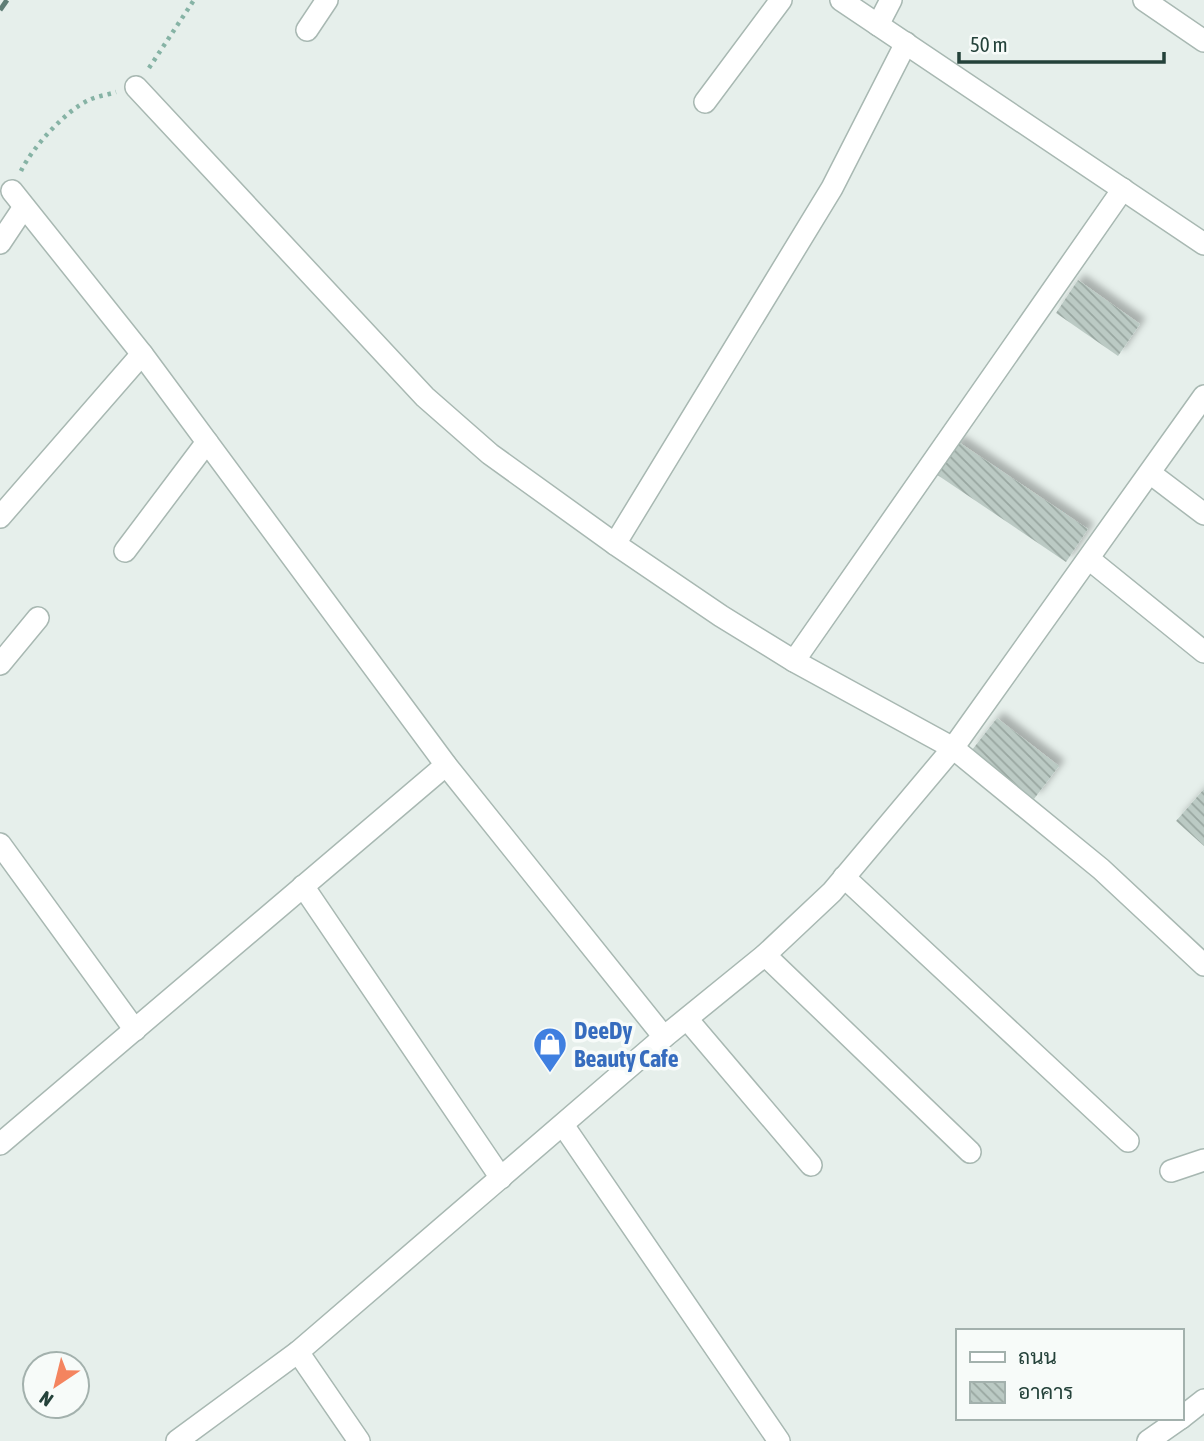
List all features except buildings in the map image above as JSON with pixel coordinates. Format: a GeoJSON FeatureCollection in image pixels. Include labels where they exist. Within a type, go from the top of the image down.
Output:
{"type":"FeatureCollection","features":[{"type":"Feature","properties":{"kind":"street"},"geometry":{"type":"LineString","coordinates":[[307,30],[327,0]]}},
{"type":"Feature","properties":{"kind":"street"},"geometry":{"type":"LineString","coordinates":[[705,102],[781,0]]}},
{"type":"Feature","properties":{"kind":"street"},"geometry":{"type":"LineString","coordinates":[[841,0],[1204,244]]}},
{"type":"Feature","properties":{"kind":"street"},"geometry":{"type":"LineString","coordinates":[[878,25],[891,0]]}},
{"type":"Feature","properties":{"kind":"street"},"geometry":{"type":"LineString","coordinates":[[1144,0],[1204,41]]}},
{"type":"Feature","properties":{"kind":"street"},"geometry":{"type":"LineString","coordinates":[[615,544],[832,188],[906,43]]}},
{"type":"Feature","properties":{"kind":"street"},"geometry":{"type":"LineString","coordinates":[[136,87],[425,397],[490,454],[615,544],[794,661],[953,748],[1101,869],[1204,965]]}},
{"type":"Feature","properties":{"kind":"street"},"geometry":{"type":"LineString","coordinates":[[794,661],[1123,189]]}},
{"type":"Feature","properties":{"kind":"street"},"geometry":{"type":"LineString","coordinates":[[0,243],[18,199],[142,354],[446,765],[664,1037]]}},
{"type":"Feature","properties":{"kind":"street"},"geometry":{"type":"LineString","coordinates":[[0,517],[142,354]]}},
{"type":"Feature","properties":{"kind":"street"},"geometry":{"type":"LineString","coordinates":[[177,1441],[298,1352],[664,1037],[765,955],[832,892],[953,748],[1204,396]]}},
{"type":"Feature","properties":{"kind":"street"},"geometry":{"type":"LineString","coordinates":[[125,551],[207,442]]}},
{"type":"Feature","properties":{"kind":"street"},"geometry":{"type":"LineString","coordinates":[[1150,473],[1204,514]]}},
{"type":"Feature","properties":{"kind":"street"},"geometry":{"type":"LineString","coordinates":[[1088,559],[1204,652]]}},
{"type":"Feature","properties":{"kind":"street"},"geometry":{"type":"LineString","coordinates":[[0,664],[38,618]]}},
{"type":"Feature","properties":{"kind":"street"},"geometry":{"type":"LineString","coordinates":[[0,1144],[446,765]]}},
{"type":"Feature","properties":{"kind":"street"},"geometry":{"type":"LineString","coordinates":[[0,844],[135,1030]]}},
{"type":"Feature","properties":{"kind":"street"},"geometry":{"type":"LineString","coordinates":[[844,877],[1128,1141]]}},
{"type":"Feature","properties":{"kind":"street"},"geometry":{"type":"LineString","coordinates":[[303,886],[501,1178]]}},
{"type":"Feature","properties":{"kind":"street"},"geometry":{"type":"LineString","coordinates":[[765,955],[970,1152]]}},
{"type":"Feature","properties":{"kind":"street"},"geometry":{"type":"LineString","coordinates":[[687,1019],[811,1165]]}},
{"type":"Feature","properties":{"kind":"street"},"geometry":{"type":"LineString","coordinates":[[563,1125],[779,1441]]}},
{"type":"Feature","properties":{"kind":"street"},"geometry":{"type":"LineString","coordinates":[[1171,1171],[1204,1160]]}},
{"type":"Feature","properties":{"kind":"street"},"geometry":{"type":"LineString","coordinates":[[298,1352],[359,1441]]}},
{"type":"Feature","properties":{"kind":"street"},"geometry":{"type":"LineString","coordinates":[[1183,1416],[1204,1399]]}},
{"type":"Feature","properties":{"kind":"street"},"geometry":{"type":"LineString","coordinates":[[1148,1441],[1178,1420]]}},
{"type":"Feature","properties":{"kind":"path"},"geometry":{"type":"LineString","coordinates":[[18,199],[25,162],[51,129],[88,100],[136,87],[194,0]]}},
{"type":"Feature","properties":{"kind":"railway"},"geometry":{"type":"LineString","coordinates":[[0,10],[7,0]]}},
{"type":"Feature","properties":{"kind":"place","name":"DeeDy Beauty Cafe"},"geometry":{"type":"Point","coordinates":[550,1074]}}]}
